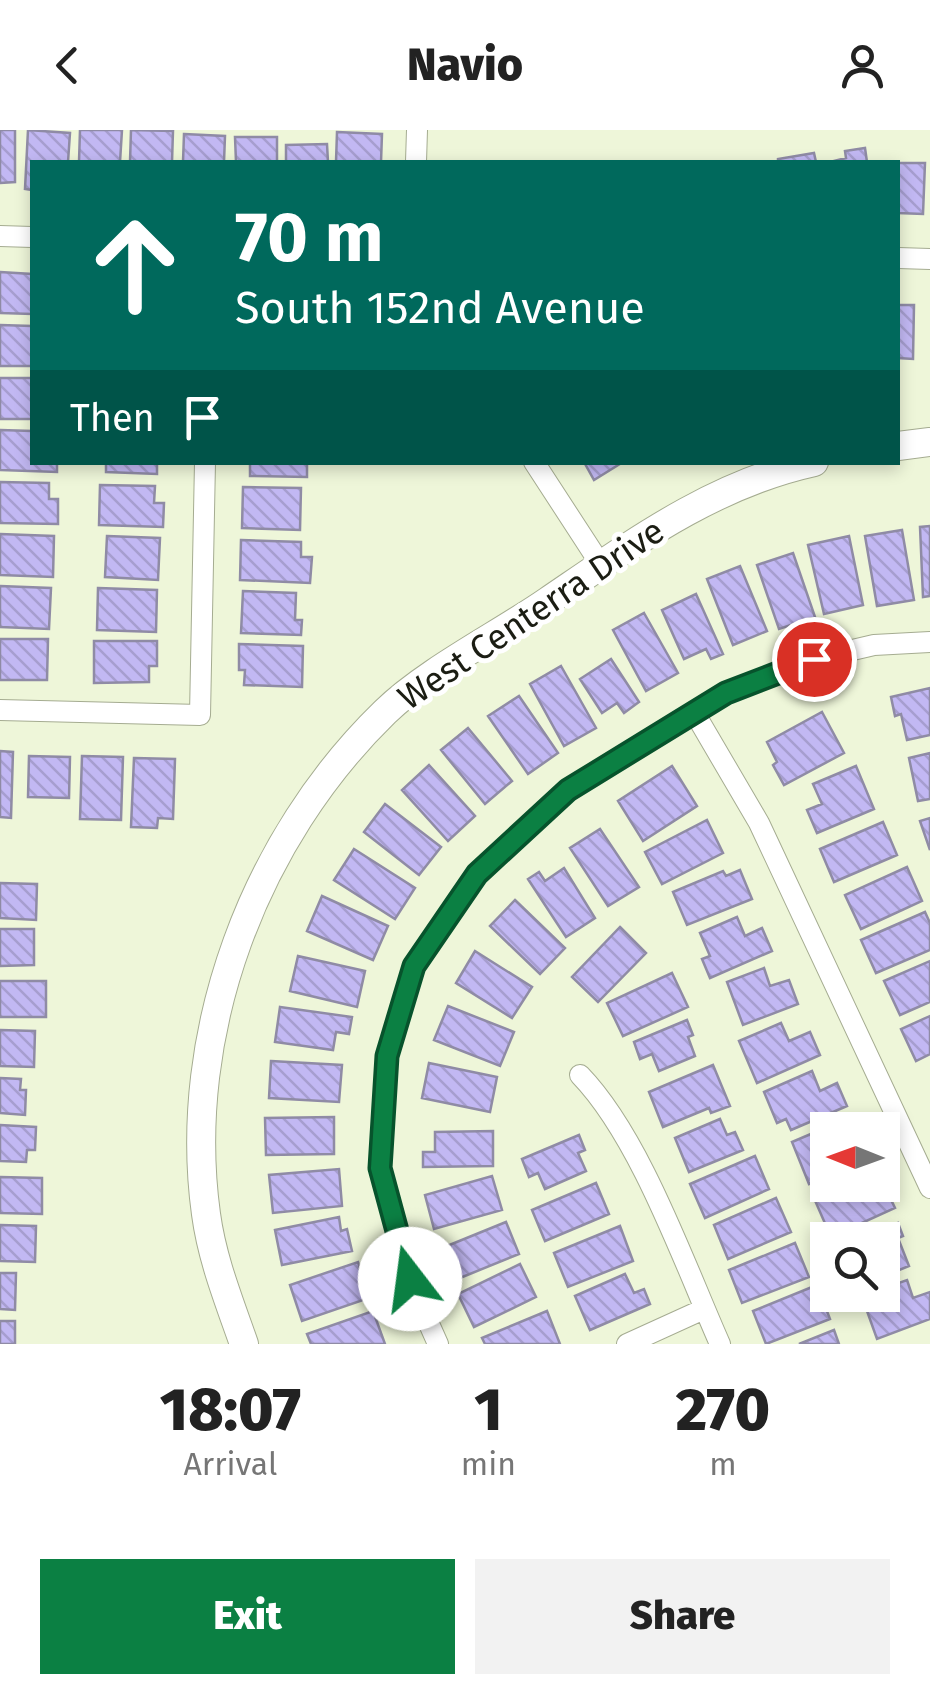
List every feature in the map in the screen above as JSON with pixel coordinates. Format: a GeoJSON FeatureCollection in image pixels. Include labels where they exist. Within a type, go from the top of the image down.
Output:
{"type":"FeatureCollection","features":[{"type":"Feature","properties":{"kind":"street"},"geometry":{"type":"LineString","coordinates":[[416,160],[417,130]]}},
{"type":"Feature","properties":{"kind":"street"},"geometry":{"type":"LineString","coordinates":[[0,236],[30,237]]}},
{"type":"Feature","properties":{"kind":"street"},"geometry":{"type":"LineString","coordinates":[[900,258],[930,259]]}},
{"type":"Feature","properties":{"kind":"street"},"geometry":{"type":"LineString","coordinates":[[900,446],[930,442]]}},
{"type":"Feature","properties":{"kind":"street"},"geometry":{"type":"LineString","coordinates":[[0,710],[200,715],[205,465]]}},
{"type":"Feature","properties":{"kind":"street"},"geometry":{"type":"LineString","coordinates":[[536,465],[601,565]]}},
{"type":"Feature","properties":{"kind":"street","name":"West Centerra Drive"},"geometry":{"type":"LineString","coordinates":[[244,1344],[218,1272],[206,1214],[202,1159],[205,1080],[212,1030],[242,930],[262,878],[309,799],[386,710],[668,520],[727,490],[800,465]]}},
{"type":"Feature","properties":{"kind":"street"},"geometry":{"type":"LineString","coordinates":[[438,1344],[410,1279],[380,1168],[387,1056],[414,966],[477,874],[568,790],[726,693],[814,659],[874,645],[930,642]]}},
{"type":"Feature","properties":{"kind":"street"},"geometry":{"type":"LineString","coordinates":[[694,712],[759,823],[930,1188]]}},
{"type":"Feature","properties":{"kind":"street"},"geometry":{"type":"LineString","coordinates":[[580,1076],[605,1101],[652,1192],[720,1344]]}},
{"type":"Feature","properties":{"kind":"street"},"geometry":{"type":"LineString","coordinates":[[626,1344],[704,1309]]}},
{"type":"Feature","properties":{"kind":"building"},"geometry":{"type":"Polygon","coordinates":[[[0,130],[15,130],[15,182],[0,183],[0,130]]]}},
{"type":"Feature","properties":{"kind":"building"},"geometry":{"type":"Polygon","coordinates":[[[28,130],[70,133],[68,160],[30,160],[30,190],[25,189],[28,130]]]}},
{"type":"Feature","properties":{"kind":"building"},"geometry":{"type":"Polygon","coordinates":[[[80,130],[122,130],[120,160],[79,160],[80,130]]]}},
{"type":"Feature","properties":{"kind":"building"},"geometry":{"type":"Polygon","coordinates":[[[131,130],[173,131],[172,160],[130,160],[131,130]]]}},
{"type":"Feature","properties":{"kind":"building"},"geometry":{"type":"Polygon","coordinates":[[[337,132],[382,134],[381,160],[336,160],[337,132]]]}},
{"type":"Feature","properties":{"kind":"building"},"geometry":{"type":"Polygon","coordinates":[[[184,134],[225,136],[224,160],[183,160],[184,134]]]}},
{"type":"Feature","properties":{"kind":"building"},"geometry":{"type":"Polygon","coordinates":[[[235,137],[277,137],[277,160],[236,160],[235,137]]]}},
{"type":"Feature","properties":{"kind":"building"},"geometry":{"type":"Polygon","coordinates":[[[327,144],[328,160],[286,160],[286,145],[327,144]]]}},
{"type":"Feature","properties":{"kind":"building"},"geometry":{"type":"Polygon","coordinates":[[[865,148],[867,160],[838,160],[846,158],[845,151],[865,148]]]}},
{"type":"Feature","properties":{"kind":"building"},"geometry":{"type":"Polygon","coordinates":[[[814,153],[816,160],[778,160],[814,153]]]}},
{"type":"Feature","properties":{"kind":"building"},"geometry":{"type":"Polygon","coordinates":[[[900,163],[925,163],[923,214],[900,213],[900,163]]]}},
{"type":"Feature","properties":{"kind":"building"},"geometry":{"type":"Polygon","coordinates":[[[0,272],[30,274],[30,314],[0,313],[0,272]]]}},
{"type":"Feature","properties":{"kind":"building"},"geometry":{"type":"Polygon","coordinates":[[[900,305],[914,305],[913,359],[900,358],[900,305]]]}},
{"type":"Feature","properties":{"kind":"building"},"geometry":{"type":"Polygon","coordinates":[[[0,325],[30,326],[30,366],[0,366],[0,325]]]}},
{"type":"Feature","properties":{"kind":"building"},"geometry":{"type":"Polygon","coordinates":[[[0,378],[30,378],[30,419],[0,419],[0,378]]]}},
{"type":"Feature","properties":{"kind":"building"},"geometry":{"type":"Polygon","coordinates":[[[0,430],[30,431],[30,465],[57,465],[57,472],[0,470],[0,430]]]}},
{"type":"Feature","properties":{"kind":"building"},"geometry":{"type":"Polygon","coordinates":[[[106,465],[157,465],[157,474],[106,472],[106,465]]]}},
{"type":"Feature","properties":{"kind":"building"},"geometry":{"type":"Polygon","coordinates":[[[250,465],[307,465],[307,477],[250,476],[250,465]]]}},
{"type":"Feature","properties":{"kind":"building"},"geometry":{"type":"Polygon","coordinates":[[[586,465],[618,465],[594,480],[586,465]]]}},
{"type":"Feature","properties":{"kind":"building"},"geometry":{"type":"Polygon","coordinates":[[[0,482],[49,483],[49,499],[58,499],[58,524],[0,523],[0,482]]]}},
{"type":"Feature","properties":{"kind":"building"},"geometry":{"type":"Polygon","coordinates":[[[100,485],[155,486],[154,503],[164,503],[163,527],[99,525],[100,485]]]}},
{"type":"Feature","properties":{"kind":"building"},"geometry":{"type":"Polygon","coordinates":[[[243,487],[301,488],[300,530],[242,528],[243,487]]]}},
{"type":"Feature","properties":{"kind":"building"},"geometry":{"type":"Polygon","coordinates":[[[930,526],[930,596],[923,597],[920,527],[930,526]]]}},
{"type":"Feature","properties":{"kind":"building"},"geometry":{"type":"Polygon","coordinates":[[[902,530],[914,600],[877,606],[865,536],[902,530]]]}},
{"type":"Feature","properties":{"kind":"building"},"geometry":{"type":"Polygon","coordinates":[[[0,534],[54,536],[53,577],[0,575],[0,534]]]}},
{"type":"Feature","properties":{"kind":"building"},"geometry":{"type":"Polygon","coordinates":[[[107,536],[160,538],[158,580],[105,577],[107,536]]]}},
{"type":"Feature","properties":{"kind":"building"},"geometry":{"type":"Polygon","coordinates":[[[849,536],[863,605],[824,614],[808,545],[849,536]]]}},
{"type":"Feature","properties":{"kind":"building"},"geometry":{"type":"Polygon","coordinates":[[[241,540],[301,542],[301,557],[312,557],[310,583],[240,580],[241,540]]]}},
{"type":"Feature","properties":{"kind":"building"},"geometry":{"type":"Polygon","coordinates":[[[793,553],[815,617],[779,629],[757,565],[793,553]]]}},
{"type":"Feature","properties":{"kind":"building"},"geometry":{"type":"Polygon","coordinates":[[[740,566],[767,631],[733,645],[707,579],[740,566]]]}},
{"type":"Feature","properties":{"kind":"building"},"geometry":{"type":"Polygon","coordinates":[[[0,586],[51,588],[49,629],[0,627],[0,586]]]}},
{"type":"Feature","properties":{"kind":"building"},"geometry":{"type":"Polygon","coordinates":[[[98,588],[157,590],[156,632],[97,630],[98,588]]]}},
{"type":"Feature","properties":{"kind":"building"},"geometry":{"type":"Polygon","coordinates":[[[243,591],[296,593],[295,620],[302,620],[301,635],[241,633],[243,591]]]}},
{"type":"Feature","properties":{"kind":"building"},"geometry":{"type":"Polygon","coordinates":[[[696,594],[723,654],[711,659],[706,649],[684,659],[662,610],[696,594]]]}},
{"type":"Feature","properties":{"kind":"building"},"geometry":{"type":"Polygon","coordinates":[[[644,613],[678,673],[646,691],[613,630],[644,613]]]}},
{"type":"Feature","properties":{"kind":"building"},"geometry":{"type":"Polygon","coordinates":[[[0,639],[48,639],[47,680],[0,680],[0,639]]]}},
{"type":"Feature","properties":{"kind":"building"},"geometry":{"type":"Polygon","coordinates":[[[94,641],[157,641],[157,666],[149,666],[149,682],[94,683],[94,641]]]}},
{"type":"Feature","properties":{"kind":"building"},"geometry":{"type":"Polygon","coordinates":[[[239,644],[303,646],[302,687],[244,685],[245,670],[239,670],[239,644]]]}},
{"type":"Feature","properties":{"kind":"building"},"geometry":{"type":"Polygon","coordinates":[[[611,659],[639,702],[624,713],[617,703],[602,713],[580,679],[611,659]]]}},
{"type":"Feature","properties":{"kind":"building"},"geometry":{"type":"Polygon","coordinates":[[[561,666],[596,728],[564,746],[530,684],[561,666]]]}},
{"type":"Feature","properties":{"kind":"building"},"geometry":{"type":"Polygon","coordinates":[[[930,688],[930,735],[907,740],[901,714],[895,716],[891,697],[930,688]]]}},
{"type":"Feature","properties":{"kind":"building"},"geometry":{"type":"Polygon","coordinates":[[[519,696],[558,753],[528,774],[488,716],[519,696]]]}},
{"type":"Feature","properties":{"kind":"building"},"geometry":{"type":"Polygon","coordinates":[[[822,712],[844,753],[784,785],[767,742],[822,712]]]}},
{"type":"Feature","properties":{"kind":"building"},"geometry":{"type":"Polygon","coordinates":[[[468,728],[512,781],[485,804],[441,750],[468,728]]]}},
{"type":"Feature","properties":{"kind":"building"},"geometry":{"type":"Polygon","coordinates":[[[0,751],[13,752],[11,818],[0,817],[0,751]]]}},
{"type":"Feature","properties":{"kind":"building"},"geometry":{"type":"Polygon","coordinates":[[[930,753],[930,799],[918,801],[909,758],[930,753]]]}},
{"type":"Feature","properties":{"kind":"building"},"geometry":{"type":"Polygon","coordinates":[[[29,756],[70,757],[69,798],[28,797],[29,756]]]}},
{"type":"Feature","properties":{"kind":"building"},"geometry":{"type":"Polygon","coordinates":[[[82,756],[123,757],[121,820],[80,819],[82,756]]]}},
{"type":"Feature","properties":{"kind":"building"},"geometry":{"type":"Polygon","coordinates":[[[134,758],[175,759],[173,819],[158,818],[157,828],[131,827],[134,758]]]}},
{"type":"Feature","properties":{"kind":"building"},"geometry":{"type":"Polygon","coordinates":[[[429,765],[475,816],[448,841],[402,790],[429,765]]]}},
{"type":"Feature","properties":{"kind":"building"},"geometry":{"type":"Polygon","coordinates":[[[672,766],[697,806],[643,841],[618,801],[672,766]]]}},
{"type":"Feature","properties":{"kind":"building"},"geometry":{"type":"Polygon","coordinates":[[[856,766],[874,809],[817,833],[807,810],[822,804],[813,784],[856,766]]]}},
{"type":"Feature","properties":{"kind":"building"},"geometry":{"type":"Polygon","coordinates":[[[385,804],[441,847],[419,875],[364,832],[385,804]]]}},
{"type":"Feature","properties":{"kind":"building"},"geometry":{"type":"Polygon","coordinates":[[[930,818],[930,850],[920,821],[930,818]]]}},
{"type":"Feature","properties":{"kind":"building"},"geometry":{"type":"Polygon","coordinates":[[[707,820],[723,853],[662,884],[645,852],[707,820]]]}},
{"type":"Feature","properties":{"kind":"building"},"geometry":{"type":"Polygon","coordinates":[[[883,822],[897,855],[834,882],[820,849],[883,822]]]}},
{"type":"Feature","properties":{"kind":"building"},"geometry":{"type":"Polygon","coordinates":[[[600,829],[639,887],[608,906],[570,848],[600,829]]]}},
{"type":"Feature","properties":{"kind":"building"},"geometry":{"type":"Polygon","coordinates":[[[354,849],[415,888],[395,919],[334,880],[354,849]]]}},
{"type":"Feature","properties":{"kind":"building"},"geometry":{"type":"Polygon","coordinates":[[[907,867],[922,901],[861,929],[845,895],[907,867]]]}},
{"type":"Feature","properties":{"kind":"building"},"geometry":{"type":"Polygon","coordinates":[[[564,868],[595,918],[566,937],[528,879],[539,872],[545,881],[564,868]]]}},
{"type":"Feature","properties":{"kind":"building"},"geometry":{"type":"Polygon","coordinates":[[[740,870],[752,899],[687,925],[673,892],[723,871],[726,876],[740,870]]]}},
{"type":"Feature","properties":{"kind":"building"},"geometry":{"type":"Polygon","coordinates":[[[0,883],[37,884],[36,920],[0,918],[0,883]]]}},
{"type":"Feature","properties":{"kind":"building"},"geometry":{"type":"Polygon","coordinates":[[[322,896],[388,926],[373,960],[307,931],[322,896]]]}},
{"type":"Feature","properties":{"kind":"building"},"geometry":{"type":"Polygon","coordinates":[[[515,900],[565,948],[540,974],[490,926],[515,900]]]}},
{"type":"Feature","properties":{"kind":"building"},"geometry":{"type":"Polygon","coordinates":[[[925,912],[930,923],[930,950],[876,973],[861,940],[925,912]]]}},
{"type":"Feature","properties":{"kind":"building"},"geometry":{"type":"Polygon","coordinates":[[[737,917],[745,936],[762,928],[772,951],[710,978],[702,959],[710,956],[700,933],[737,917]]]}},
{"type":"Feature","properties":{"kind":"building"},"geometry":{"type":"Polygon","coordinates":[[[620,927],[646,953],[598,1002],[572,977],[620,927]]]}},
{"type":"Feature","properties":{"kind":"building"},"geometry":{"type":"Polygon","coordinates":[[[0,929],[34,929],[34,965],[0,966],[0,929]]]}},
{"type":"Feature","properties":{"kind":"building"},"geometry":{"type":"Polygon","coordinates":[[[475,951],[532,987],[512,1018],[456,983],[475,951]]]}},
{"type":"Feature","properties":{"kind":"building"},"geometry":{"type":"Polygon","coordinates":[[[298,956],[365,971],[357,1007],[290,991],[298,956]]]}},
{"type":"Feature","properties":{"kind":"building"},"geometry":{"type":"Polygon","coordinates":[[[930,961],[930,1002],[900,1015],[884,981],[930,961]]]}},
{"type":"Feature","properties":{"kind":"building"},"geometry":{"type":"Polygon","coordinates":[[[764,968],[770,986],[789,980],[798,1004],[743,1025],[727,982],[764,968]]]}},
{"type":"Feature","properties":{"kind":"building"},"geometry":{"type":"Polygon","coordinates":[[[672,973],[688,1007],[623,1036],[607,1003],[672,973]]]}},
{"type":"Feature","properties":{"kind":"building"},"geometry":{"type":"Polygon","coordinates":[[[0,981],[46,981],[46,1017],[0,1017],[0,981]]]}},
{"type":"Feature","properties":{"kind":"building"},"geometry":{"type":"Polygon","coordinates":[[[448,1006],[514,1032],[500,1066],[434,1040],[448,1006]]]}},
{"type":"Feature","properties":{"kind":"building"},"geometry":{"type":"Polygon","coordinates":[[[280,1007],[352,1017],[349,1034],[336,1032],[333,1050],[275,1042],[280,1007]]]}},
{"type":"Feature","properties":{"kind":"building"},"geometry":{"type":"Polygon","coordinates":[[[930,1016],[930,1054],[916,1061],[901,1029],[930,1016]]]}},
{"type":"Feature","properties":{"kind":"building"},"geometry":{"type":"Polygon","coordinates":[[[687,1020],[695,1056],[659,1071],[652,1054],[640,1059],[634,1042],[687,1020]]]}},
{"type":"Feature","properties":{"kind":"building"},"geometry":{"type":"Polygon","coordinates":[[[781,1023],[789,1041],[810,1032],[820,1055],[757,1083],[739,1041],[781,1023]]]}},
{"type":"Feature","properties":{"kind":"building"},"geometry":{"type":"Polygon","coordinates":[[[0,1030],[35,1031],[34,1067],[0,1066],[0,1030]]]}},
{"type":"Feature","properties":{"kind":"building"},"geometry":{"type":"Polygon","coordinates":[[[271,1061],[342,1065],[339,1102],[269,1098],[271,1061]]]}},
{"type":"Feature","properties":{"kind":"building"},"geometry":{"type":"Polygon","coordinates":[[[429,1063],[497,1077],[490,1112],[422,1098],[429,1063]]]}},
{"type":"Feature","properties":{"kind":"building"},"geometry":{"type":"Polygon","coordinates":[[[713,1065],[730,1106],[711,1113],[709,1108],[663,1127],[649,1092],[713,1065]]]}},
{"type":"Feature","properties":{"kind":"building"},"geometry":{"type":"Polygon","coordinates":[[[812,1071],[820,1091],[837,1083],[847,1106],[833,1112],[810,1112],[810,1122],[791,1130],[786,1119],[777,1123],[764,1092],[812,1071]]]}},
{"type":"Feature","properties":{"kind":"building"},"geometry":{"type":"Polygon","coordinates":[[[0,1078],[21,1079],[20,1090],[26,1090],[25,1115],[0,1113],[0,1078]]]}},
{"type":"Feature","properties":{"kind":"building"},"geometry":{"type":"Polygon","coordinates":[[[334,1117],[334,1154],[266,1155],[265,1118],[334,1117]]]}},
{"type":"Feature","properties":{"kind":"building"},"geometry":{"type":"Polygon","coordinates":[[[720,1119],[727,1135],[735,1132],[743,1150],[689,1172],[675,1138],[720,1119]]]}},
{"type":"Feature","properties":{"kind":"building"},"geometry":{"type":"Polygon","coordinates":[[[0,1125],[36,1127],[35,1150],[27,1150],[26,1162],[0,1161],[0,1125]]]}},
{"type":"Feature","properties":{"kind":"building"},"geometry":{"type":"Polygon","coordinates":[[[493,1131],[493,1166],[423,1167],[423,1152],[435,1152],[435,1132],[493,1131]]]}},
{"type":"Feature","properties":{"kind":"building"},"geometry":{"type":"Polygon","coordinates":[[[810,1134],[809,1184],[792,1142],[810,1134]]]}},
{"type":"Feature","properties":{"kind":"building"},"geometry":{"type":"Polygon","coordinates":[[[579,1135],[585,1150],[578,1153],[586,1171],[545,1189],[538,1173],[529,1177],[522,1159],[579,1135]]]}},
{"type":"Feature","properties":{"kind":"building"},"geometry":{"type":"Polygon","coordinates":[[[755,1156],[769,1189],[705,1218],[690,1184],[755,1156]]]}},
{"type":"Feature","properties":{"kind":"building"},"geometry":{"type":"Polygon","coordinates":[[[339,1169],[342,1206],[273,1213],[269,1175],[339,1169]]]}},
{"type":"Feature","properties":{"kind":"building"},"geometry":{"type":"Polygon","coordinates":[[[492,1176],[502,1210],[434,1229],[425,1195],[492,1176]]]}},
{"type":"Feature","properties":{"kind":"building"},"geometry":{"type":"Polygon","coordinates":[[[0,1177],[42,1178],[42,1214],[0,1213],[0,1177]]]}},
{"type":"Feature","properties":{"kind":"building"},"geometry":{"type":"Polygon","coordinates":[[[596,1183],[609,1214],[545,1241],[532,1210],[596,1183]]]}},
{"type":"Feature","properties":{"kind":"building"},"geometry":{"type":"Polygon","coordinates":[[[776,1198],[791,1232],[728,1259],[714,1225],[776,1198]]]}},
{"type":"Feature","properties":{"kind":"building"},"geometry":{"type":"Polygon","coordinates":[[[816,1202],[892,1202],[895,1208],[864,1222],[824,1222],[816,1202]]]}},
{"type":"Feature","properties":{"kind":"building"},"geometry":{"type":"Polygon","coordinates":[[[339,1217],[341,1231],[347,1229],[352,1251],[282,1265],[275,1230],[339,1217]]]}},
{"type":"Feature","properties":{"kind":"building"},"geometry":{"type":"Polygon","coordinates":[[[506,1222],[519,1254],[455,1280],[442,1248],[506,1222]]]}},
{"type":"Feature","properties":{"kind":"building"},"geometry":{"type":"Polygon","coordinates":[[[0,1225],[36,1226],[35,1262],[0,1261],[0,1225]]]}},
{"type":"Feature","properties":{"kind":"building"},"geometry":{"type":"Polygon","coordinates":[[[620,1226],[633,1261],[568,1287],[554,1253],[620,1226]]]}},
{"type":"Feature","properties":{"kind":"building"},"geometry":{"type":"Polygon","coordinates":[[[795,1243],[809,1277],[742,1303],[729,1270],[795,1243]]]}},
{"type":"Feature","properties":{"kind":"building"},"geometry":{"type":"Polygon","coordinates":[[[900,1243],[909,1266],[900,1270],[900,1243]]]}},
{"type":"Feature","properties":{"kind":"building"},"geometry":{"type":"Polygon","coordinates":[[[358,1262],[369,1298],[302,1321],[290,1285],[358,1262]]]}},
{"type":"Feature","properties":{"kind":"building"},"geometry":{"type":"Polygon","coordinates":[[[520,1264],[536,1297],[474,1327],[458,1294],[520,1264]]]}},
{"type":"Feature","properties":{"kind":"building"},"geometry":{"type":"Polygon","coordinates":[[[0,1273],[16,1273],[15,1310],[0,1309],[0,1273]]]}},
{"type":"Feature","properties":{"kind":"building"},"geometry":{"type":"Polygon","coordinates":[[[625,1274],[634,1293],[644,1289],[650,1304],[590,1330],[575,1296],[625,1274]]]}},
{"type":"Feature","properties":{"kind":"building"},"geometry":{"type":"Polygon","coordinates":[[[907,1280],[913,1298],[930,1292],[930,1319],[877,1339],[867,1312],[900,1312],[900,1283],[907,1280]]]}},
{"type":"Feature","properties":{"kind":"building"},"geometry":{"type":"Polygon","coordinates":[[[810,1288],[810,1312],[827,1312],[830,1319],[766,1344],[753,1311],[810,1288]]]}},
{"type":"Feature","properties":{"kind":"building"},"geometry":{"type":"Polygon","coordinates":[[[373,1311],[385,1344],[311,1344],[307,1334],[373,1311]]]}},
{"type":"Feature","properties":{"kind":"building"},"geometry":{"type":"Polygon","coordinates":[[[547,1311],[560,1344],[485,1344],[482,1338],[547,1311]]]}},
{"type":"Feature","properties":{"kind":"building"},"geometry":{"type":"Polygon","coordinates":[[[0,1321],[15,1321],[15,1344],[0,1344],[0,1321]]]}},
{"type":"Feature","properties":{"kind":"building"},"geometry":{"type":"Polygon","coordinates":[[[834,1330],[839,1344],[799,1344],[834,1330]]]}},
{"type":"Feature","properties":{"kind":"route"},"geometry":{"type":"LineString","coordinates":[[410,1279],[380,1168],[387,1056],[414,966],[477,874],[568,790],[726,693],[814,659]]}}]}
